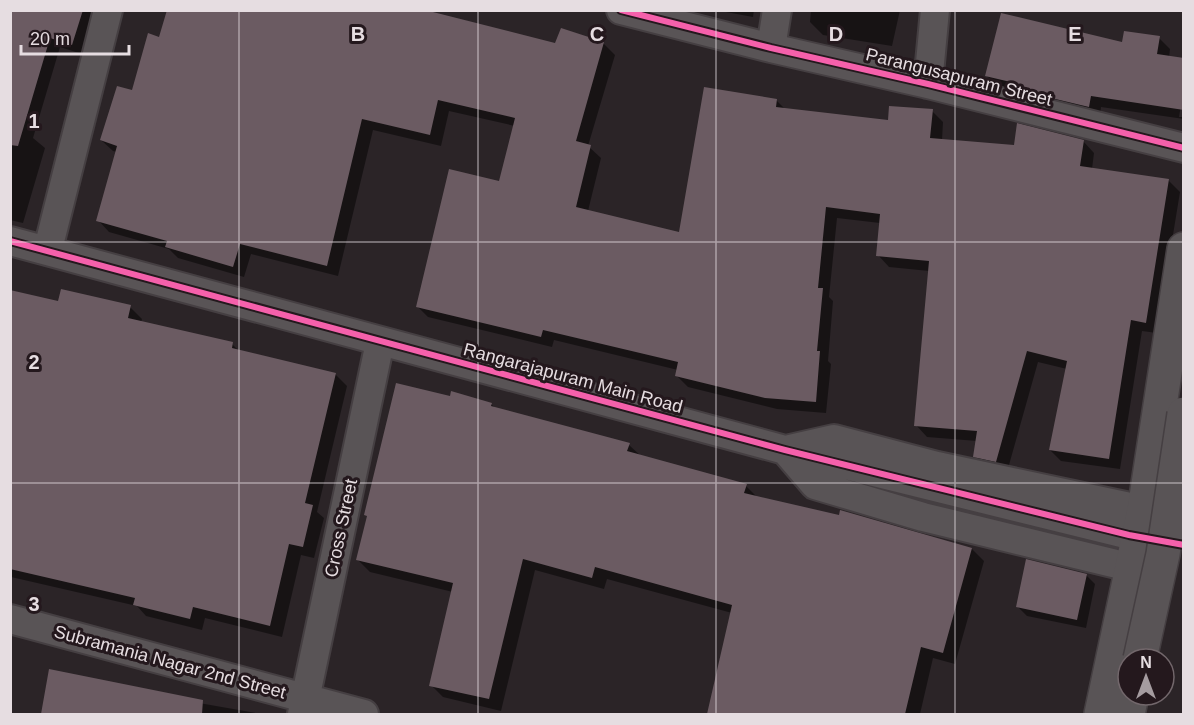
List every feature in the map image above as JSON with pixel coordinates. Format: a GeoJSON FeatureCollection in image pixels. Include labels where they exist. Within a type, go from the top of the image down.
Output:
{"type":"FeatureCollection","features":[{"type":"Feature","properties":{"kind":"street"},"geometry":{"type":"LineString","coordinates":[[48,249],[108,10]]}},
{"type":"Feature","properties":{"kind":"street","name":"Parangusapuram Street"},"geometry":{"type":"LineString","coordinates":[[621,10],[1184,148]]}},
{"type":"Feature","properties":{"kind":"street"},"geometry":{"type":"LineString","coordinates":[[771,48],[777,10]]}},
{"type":"Feature","properties":{"kind":"street"},"geometry":{"type":"LineString","coordinates":[[928,84],[935,10]]}},
{"type":"Feature","properties":{"kind":"street","name":"Rangarajapuram Main Road"},"geometry":{"type":"LineString","coordinates":[[10,241],[48,249],[380,342],[785,450]]}},
{"type":"Feature","properties":{"kind":"street"},"geometry":{"type":"LineString","coordinates":[[1101,714],[1133,568],[1137,523],[1184,249]]}},
{"type":"Feature","properties":{"kind":"street","name":"Cross Street"},"geometry":{"type":"LineString","coordinates":[[303,706],[380,342]]}},
{"type":"Feature","properties":{"kind":"street"},"geometry":{"type":"LineString","coordinates":[[1143,647],[1163,554],[1184,414]]}},
{"type":"Feature","properties":{"kind":"street"},"geometry":{"type":"LineString","coordinates":[[1133,568],[923,517],[814,485],[785,450],[834,439],[1137,523]]}},
{"type":"Feature","properties":{"kind":"street","name":"Subramania Nagar 2nd Street"},"geometry":{"type":"LineString","coordinates":[[10,619],[303,706],[364,714]]}},
{"type":"Feature","properties":{"kind":"building"},"geometry":{"type":"Polygon","coordinates":[[[10,10],[83,10],[72,45],[50,38],[18,146],[10,145],[10,10]]]}},
{"type":"Feature","properties":{"kind":"building"},"geometry":{"type":"Polygon","coordinates":[[[167,10],[425,10],[555,43],[561,28],[604,42],[576,141],[591,145],[576,207],[679,232],[704,87],[777,99],[776,107],[888,120],[889,106],[933,109],[930,138],[1014,145],[1017,123],[1084,140],[1080,166],[1169,179],[1146,323],[1131,320],[1109,459],[1049,450],[1067,361],[1027,351],[996,462],[973,457],[977,431],[914,426],[929,261],[876,256],[880,214],[826,207],[818,288],[823,288],[817,351],[820,351],[816,402],[765,398],[675,376],[678,362],[543,330],[541,337],[416,307],[449,169],[499,181],[515,118],[438,100],[430,135],[362,119],[327,266],[240,244],[233,267],[165,247],[167,241],[96,221],[117,146],[100,140],[117,86],[132,90],[148,33],[159,37],[167,10]]]}},
{"type":"Feature","properties":{"kind":"building"},"geometry":{"type":"Polygon","coordinates":[[[1001,13],[1122,42],[1124,31],[1160,36],[1157,54],[1184,58],[1184,110],[1091,96],[1089,107],[1022,91],[1023,85],[985,76],[1001,13]]]}},
{"type":"Feature","properties":{"kind":"building"},"geometry":{"type":"Polygon","coordinates":[[[61,289],[131,305],[128,318],[233,342],[232,348],[336,373],[305,503],[313,505],[303,547],[289,544],[270,626],[193,607],[190,619],[133,605],[135,598],[10,569],[10,290],[58,301],[61,289]]]}},
{"type":"Feature","properties":{"kind":"building"},"geometry":{"type":"Polygon","coordinates":[[[396,383],[450,396],[451,391],[492,403],[491,406],[630,443],[627,451],[747,484],[744,493],[839,515],[840,510],[972,548],[943,653],[921,647],[905,714],[707,714],[732,605],[595,567],[592,578],[523,559],[489,699],[429,686],[453,583],[356,560],[367,516],[364,515],[396,383]]]}},
{"type":"Feature","properties":{"kind":"building"},"geometry":{"type":"Polygon","coordinates":[[[1026,559],[1087,574],[1077,620],[1016,607],[1026,559]]]}},
{"type":"Feature","properties":{"kind":"building"},"geometry":{"type":"Polygon","coordinates":[[[49,669],[203,700],[202,714],[41,714],[49,669]]]}},
{"type":"Feature","properties":{"kind":"cycle path"},"geometry":{"type":"LineString","coordinates":[[621,10],[1184,148]]}},
{"type":"Feature","properties":{"kind":"cycle path"},"geometry":{"type":"LineString","coordinates":[[10,241],[785,450],[1129,535],[1184,545]]}}]}
